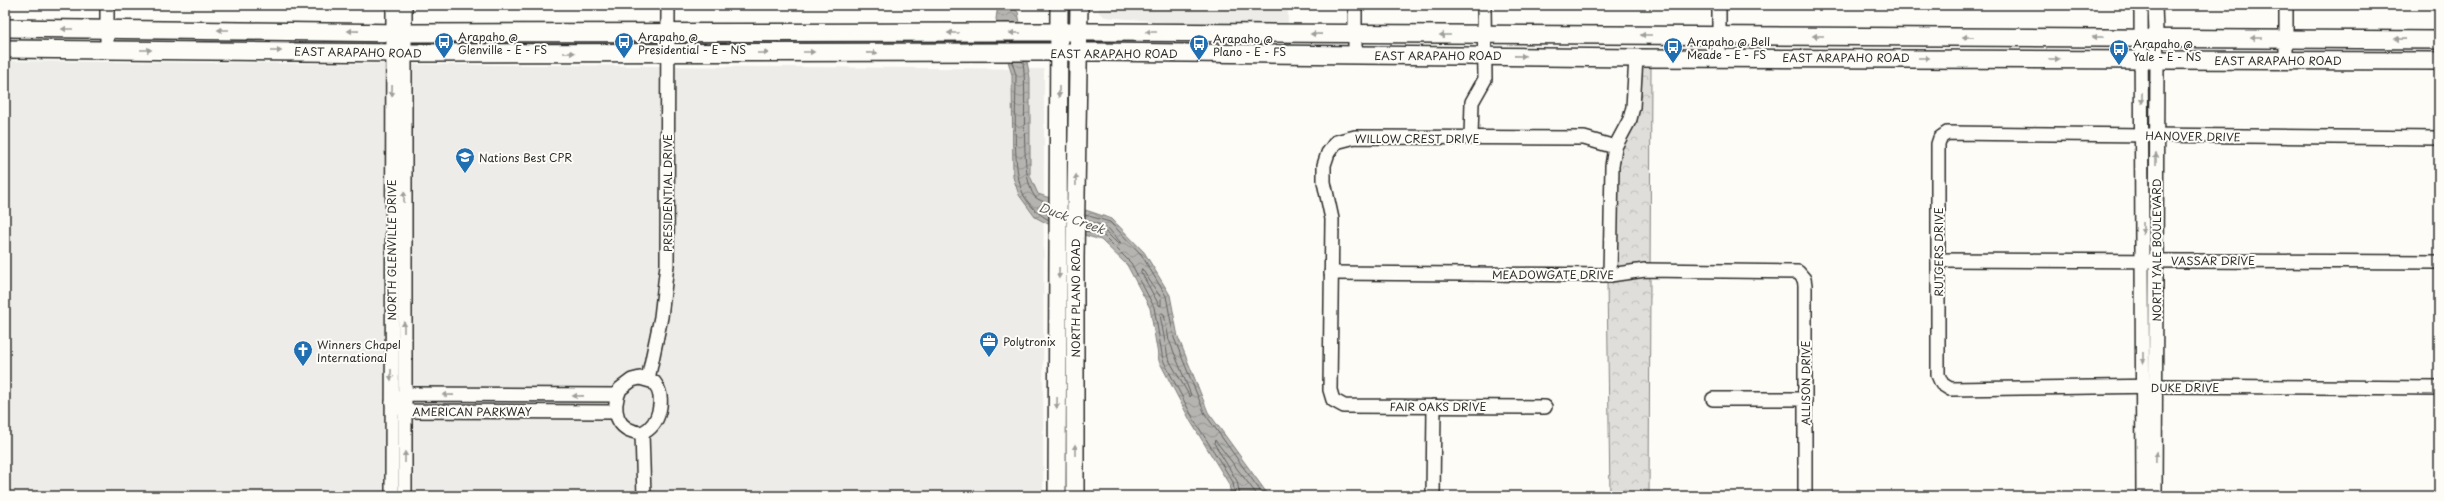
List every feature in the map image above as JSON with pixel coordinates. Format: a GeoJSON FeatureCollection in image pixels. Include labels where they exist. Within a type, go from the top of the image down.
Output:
{"type":"FeatureCollection","features":[{"type":"Feature","properties":{"kind":"main road","name":"NORTH PLANO ROAD"},"geometry":{"type":"LineString","coordinates":[[1059,5],[1059,32],[1051,53],[1068,200]]}},
{"type":"Feature","properties":{"kind":"main road","name":"NORTH PLANO ROAD"},"geometry":{"type":"LineString","coordinates":[[1075,496],[1068,200],[1079,52],[1079,5]]}},
{"type":"Feature","properties":{"kind":"main road","name":"EAST ARAPAHO ROAD"},"geometry":{"type":"LineString","coordinates":[[5,28],[398,33],[1080,32],[2439,40]]}},
{"type":"Feature","properties":{"kind":"main road"},"geometry":{"type":"LineString","coordinates":[[488,53],[497,47],[515,44],[534,32]]}},
{"type":"Feature","properties":{"kind":"main road"},"geometry":{"type":"LineString","coordinates":[[1568,35],[1587,57]]}},
{"type":"Feature","properties":{"kind":"main road","name":"EAST ARAPAHO ROAD"},"geometry":{"type":"LineString","coordinates":[[5,49],[488,53],[1079,52],[1484,55],[1636,58],[1719,56],[2439,61]]}},
{"type":"Feature","properties":{"kind":"main road","name":"NORTH PLANO ROAD"},"geometry":{"type":"LineString","coordinates":[[1057,496],[1068,236]]}},
{"type":"Feature","properties":{"kind":"street"},"geometry":{"type":"LineString","coordinates":[[107,5],[107,50]]}},
{"type":"Feature","properties":{"kind":"street","name":"NORTH GLENVILLE DRIVE"},"geometry":{"type":"LineString","coordinates":[[392,496],[392,403],[398,235],[398,33],[393,5]]}},
{"type":"Feature","properties":{"kind":"street","name":"NORTH GLENVILLE DRIVE"},"geometry":{"type":"LineString","coordinates":[[398,33],[405,5]]}},
{"type":"Feature","properties":{"kind":"street","name":"PRESIDENTIAL DRIVE"},"geometry":{"type":"LineString","coordinates":[[648,379],[662,311],[667,265],[668,5]]}},
{"type":"Feature","properties":{"kind":"street"},"geometry":{"type":"LineString","coordinates":[[1355,5],[1355,55]]}},
{"type":"Feature","properties":{"kind":"street"},"geometry":{"type":"LineString","coordinates":[[1471,137],[1472,102],[1484,79],[1484,5]]}},
{"type":"Feature","properties":{"kind":"street"},"geometry":{"type":"LineString","coordinates":[[1719,5],[1719,56]]}},
{"type":"Feature","properties":{"kind":"street","name":"NORTH YALE BOULEVARD"},"geometry":{"type":"LineString","coordinates":[[2141,5],[2149,38],[2156,136],[2156,496]]}},
{"type":"Feature","properties":{"kind":"street","name":"NORTH YALE BOULEVARD"},"geometry":{"type":"LineString","coordinates":[[2149,38],[2155,5]]}},
{"type":"Feature","properties":{"kind":"street"},"geometry":{"type":"LineString","coordinates":[[2286,5],[2286,59]]}},
{"type":"Feature","properties":{"kind":"street"},"geometry":{"type":"LineString","coordinates":[[1610,275],[1612,166],[1615,147],[1630,119],[1633,107],[1636,58]]}},
{"type":"Feature","properties":{"kind":"street","name":"NORTH YALE BOULEVARD"},"geometry":{"type":"LineString","coordinates":[[2143,496],[2142,135],[2150,60]]}},
{"type":"Feature","properties":{"kind":"street","name":"HANOVER DRIVE"},"geometry":{"type":"LineString","coordinates":[[1947,133],[2439,138]]}},
{"type":"Feature","properties":{"kind":"street","name":"RUTGERS DRIVE"},"geometry":{"type":"LineString","coordinates":[[1938,375],[1938,144],[1940,138],[1947,133]]}},
{"type":"Feature","properties":{"kind":"street","name":"WILLOW CREST DRIVE"},"geometry":{"type":"LineString","coordinates":[[1333,400],[1330,390],[1332,219],[1324,182],[1324,165],[1328,153],[1336,142],[1355,137],[1584,138],[1615,147]]}},
{"type":"Feature","properties":{"kind":"street","name":"NORTH GLENVILLE DRIVE"},"geometry":{"type":"LineString","coordinates":[[398,235],[405,394],[405,496]]}},
{"type":"Feature","properties":{"kind":"street","name":"VASSAR DRIVE"},"geometry":{"type":"LineString","coordinates":[[1938,260],[2439,262]]}},
{"type":"Feature","properties":{"kind":"street","name":"MEADOWGATE DRIVE"},"geometry":{"type":"LineString","coordinates":[[1331,273],[1610,275],[1645,270],[1798,272]]}},
{"type":"Feature","properties":{"kind":"street","name":"ALLISON DRIVE"},"geometry":{"type":"LineString","coordinates":[[1798,272],[1804,279],[1805,285],[1805,496]]}},
{"type":"Feature","properties":{"kind":"street","name":"DUKE DRIVE"},"geometry":{"type":"LineString","coordinates":[[1938,375],[1942,384],[1950,389],[2143,386],[2439,388]]}},
{"type":"Feature","properties":{"kind":"street"},"geometry":{"type":"LineString","coordinates":[[648,379],[659,388],[660,403],[654,424],[642,433],[629,430],[621,425],[615,412],[617,395],[620,388],[632,380],[648,379]]}},
{"type":"Feature","properties":{"kind":"street","name":"AMERICAN PARKWAY"},"geometry":{"type":"LineString","coordinates":[[615,412],[405,411],[392,403],[405,394],[496,396],[617,395]]}},
{"type":"Feature","properties":{"kind":"street"},"geometry":{"type":"LineString","coordinates":[[496,396],[496,411]]}},
{"type":"Feature","properties":{"kind":"street"},"geometry":{"type":"LineString","coordinates":[[552,396],[552,412]]}},
{"type":"Feature","properties":{"kind":"street"},"geometry":{"type":"LineString","coordinates":[[1713,399],[1805,400]]}},
{"type":"Feature","properties":{"kind":"street","name":"FAIR OAKS DRIVE"},"geometry":{"type":"LineString","coordinates":[[1333,400],[1344,406],[1545,407]]}},
{"type":"Feature","properties":{"kind":"street"},"geometry":{"type":"LineString","coordinates":[[1433,496],[1434,406]]}},
{"type":"Feature","properties":{"kind":"street"},"geometry":{"type":"LineString","coordinates":[[642,433],[644,496]]}},
{"type":"Feature","properties":{"kind":"shaded area"},"geometry":{"type":"Polygon","coordinates":[[[5,5],[738,5],[5,8],[5,5]]]}},
{"type":"Feature","properties":{"kind":"shaded area"},"geometry":{"type":"Polygon","coordinates":[[[1099,5],[1288,5],[1288,25],[1187,24],[1105,17],[1099,13],[1099,5]]]}},
{"type":"Feature","properties":{"kind":"shaded area"},"geometry":{"type":"Polygon","coordinates":[[[5,61],[1044,69],[1043,496],[5,496],[5,61]]]}},
{"type":"Feature","properties":{"kind":"green space"},"geometry":{"type":"Polygon","coordinates":[[[1642,67],[1651,67],[1649,496],[1610,496],[1607,281],[1617,281],[1618,157],[1641,98],[1642,67]]]}},
{"type":"Feature","properties":{"kind":"water","name":"Duck Creek"},"geometry":{"type":"Polygon","coordinates":[[[998,5],[1010,5],[1018,12],[1030,78],[1030,176],[1038,194],[1112,219],[1144,252],[1170,295],[1178,337],[1208,412],[1269,496],[1231,496],[1229,484],[1191,422],[1159,361],[1150,308],[1127,265],[1101,240],[1050,225],[1035,217],[1019,195],[1013,177],[1012,75],[996,19],[998,5]]]}},
{"type":"Feature","properties":{"kind":"place","name":"Arapaho @ Glenville - E - FS"},"geometry":{"type":"Point","coordinates":[444,59]}},
{"type":"Feature","properties":{"kind":"place","name":"Arapaho @ Presidential - E - NS"},"geometry":{"type":"Point","coordinates":[624,59]}},
{"type":"Feature","properties":{"kind":"place","name":"Arapaho @ Plano - E - FS"},"geometry":{"type":"Point","coordinates":[1199,61]}},
{"type":"Feature","properties":{"kind":"place","name":"Arapaho @ Bell Meade - E - FS"},"geometry":{"type":"Point","coordinates":[1673,64]}},
{"type":"Feature","properties":{"kind":"place","name":"Arapaho @ Yale - E - NS"},"geometry":{"type":"Point","coordinates":[2119,66]}},
{"type":"Feature","properties":{"kind":"place","name":"Nations Best CPR"},"geometry":{"type":"Point","coordinates":[465,174]}},
{"type":"Feature","properties":{"kind":"place","name":"Polytronix"},"geometry":{"type":"Point","coordinates":[989,358]}},
{"type":"Feature","properties":{"kind":"place","name":"Winners Chapel International"},"geometry":{"type":"Point","coordinates":[303,367]}}]}
